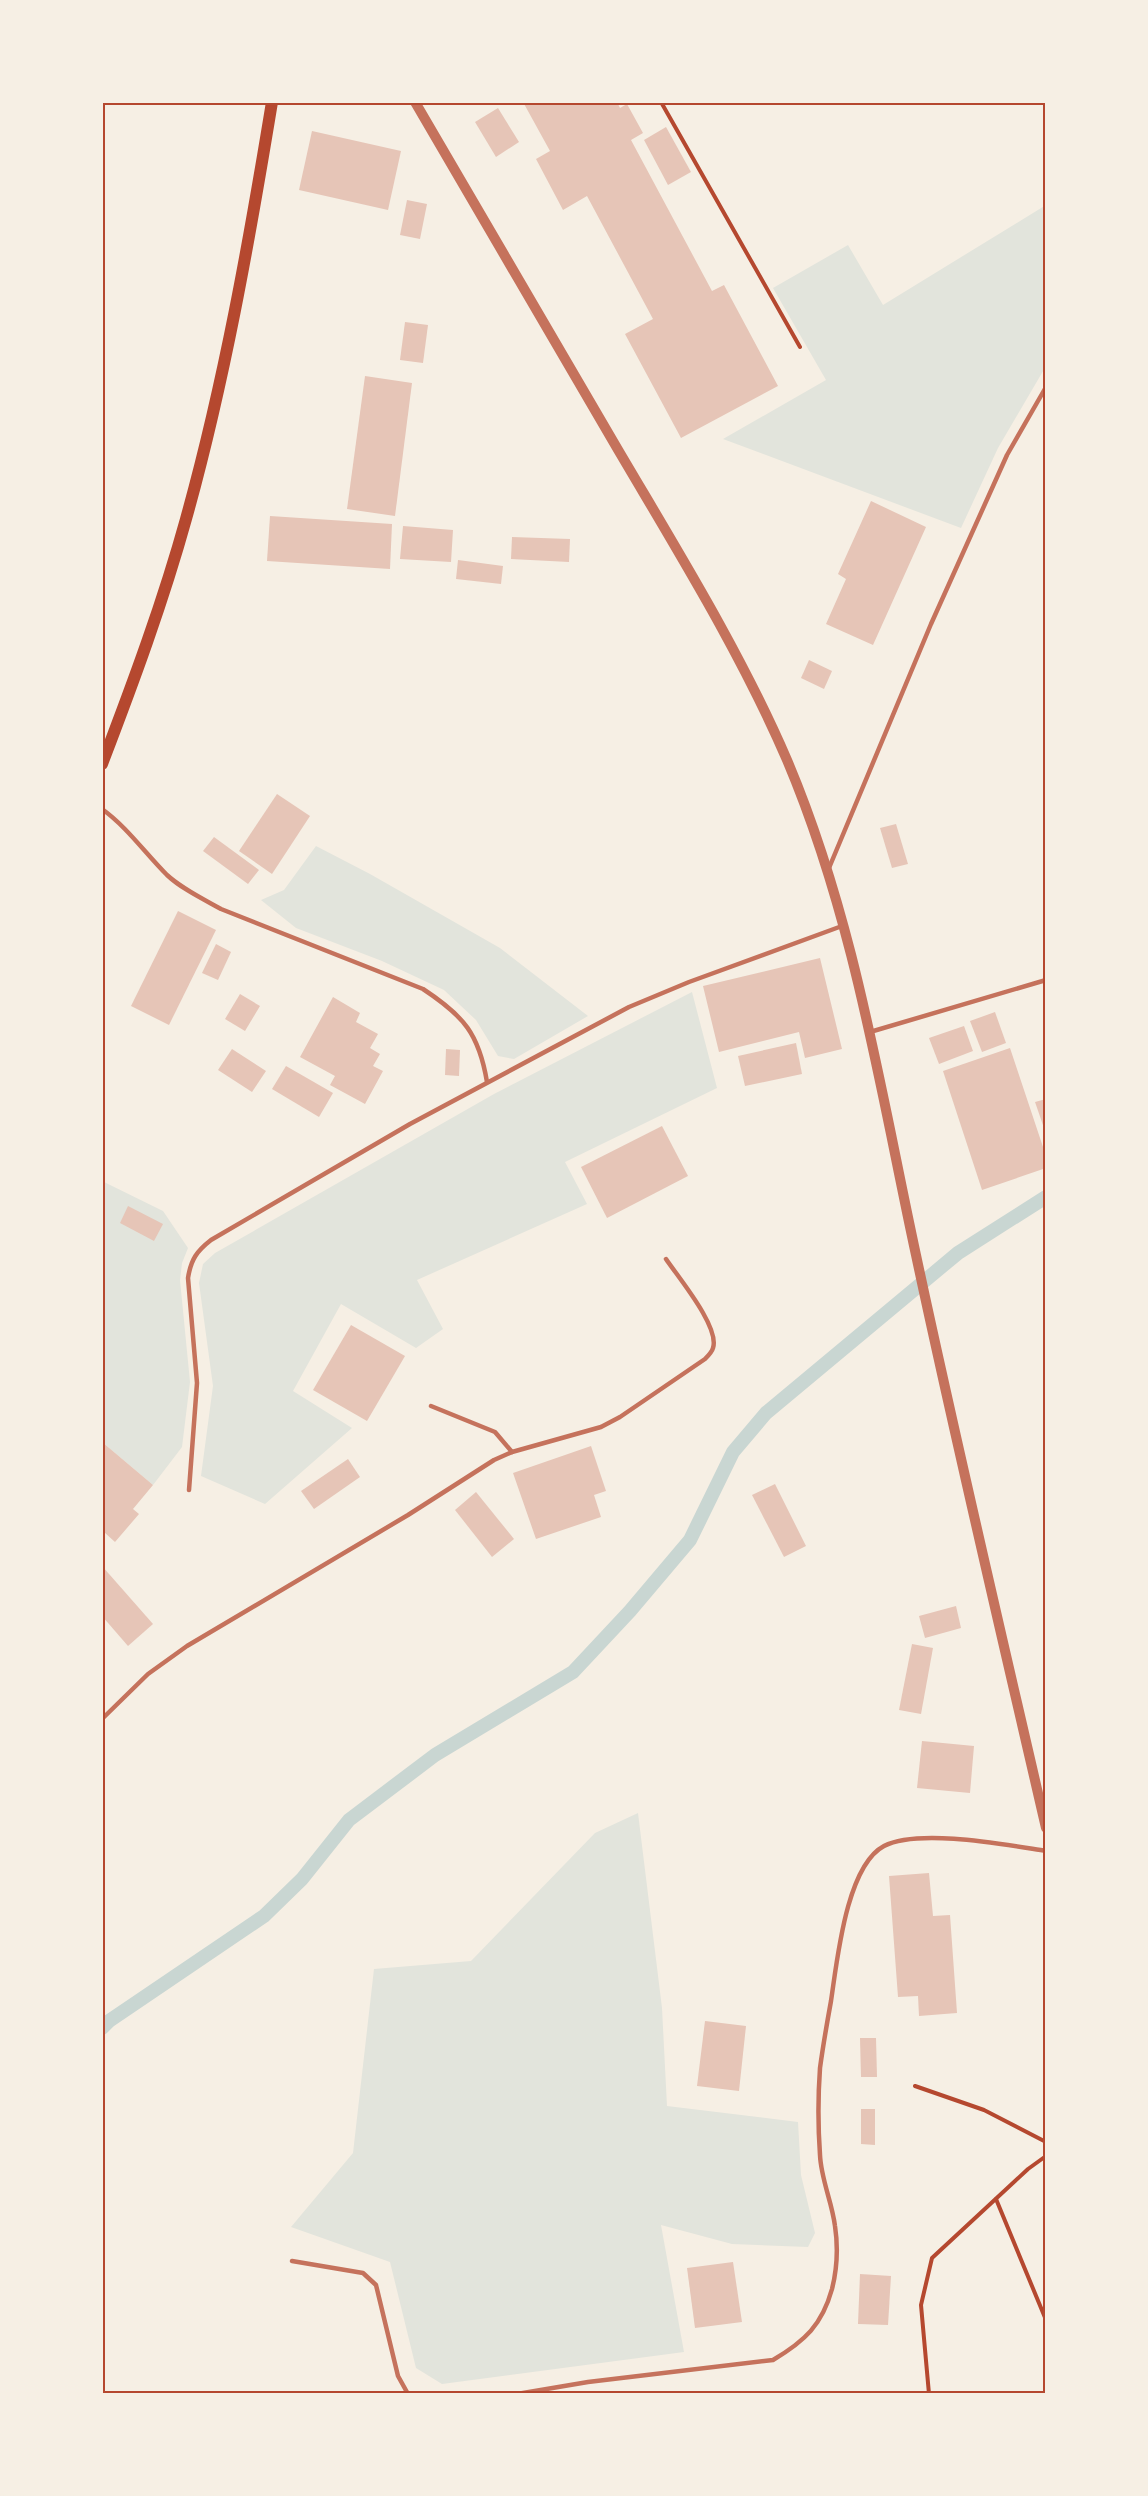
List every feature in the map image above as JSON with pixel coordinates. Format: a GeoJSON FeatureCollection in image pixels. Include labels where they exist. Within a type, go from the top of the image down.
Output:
{"type":"FeatureCollection","features":[{"type":"Feature","properties":{"kind":"main road"},"geometry":{"type":"LineString","coordinates":[[102,764],[107,736],[153,627],[186,519],[225,358],[273,102]]}},
{"type":"Feature","properties":{"kind":"street"},"geometry":{"type":"LineString","coordinates":[[415,102],[677,549],[752,685],[787,760],[828,871],[844,925],[870,1032],[938,1356],[1046,1828]]}},
{"type":"Feature","properties":{"kind":"lane"},"geometry":{"type":"LineString","coordinates":[[828,871],[931,624],[1007,455],[1046,387]]}},
{"type":"Feature","properties":{"kind":"lane"},"geometry":{"type":"LineString","coordinates":[[102,808],[114,817],[169,877],[192,893],[221,909],[423,989],[449,1006],[466,1024],[477,1042],[487,1082]]}},
{"type":"Feature","properties":{"kind":"lane"},"geometry":{"type":"LineString","coordinates":[[189,1491],[197,1383],[188,1278],[190,1264],[196,1252],[211,1240],[487,1082],[629,1007],[844,925]]}},
{"type":"Feature","properties":{"kind":"lane"},"geometry":{"type":"LineString","coordinates":[[870,1032],[1046,980]]}},
{"type":"Feature","properties":{"kind":"lane"},"geometry":{"type":"LineString","coordinates":[[102,1719],[148,1674],[187,1646],[408,1515],[494,1460],[512,1452],[601,1427],[620,1417],[705,1359],[713,1348],[714,1336],[709,1323],[666,1259]]}},
{"type":"Feature","properties":{"kind":"lane"},"geometry":{"type":"LineString","coordinates":[[431,1406],[495,1432],[512,1452]]}},
{"type":"Feature","properties":{"kind":"lane"},"geometry":{"type":"LineString","coordinates":[[517,2394],[588,2382],[773,2360],[799,2345],[820,2321],[832,2288],[837,2254],[835,2224],[820,2156],[820,2070],[843,1923],[856,1885],[869,1861],[883,1846],[903,1839],[980,1842],[1046,1851]]}},
{"type":"Feature","properties":{"kind":"lane"},"geometry":{"type":"LineString","coordinates":[[292,2260],[363,2273],[376,2284],[398,2376],[408,2394]]}},
{"type":"Feature","properties":{"kind":"path"},"geometry":{"type":"LineString","coordinates":[[661,102],[800,347]]}},
{"type":"Feature","properties":{"kind":"path"},"geometry":{"type":"LineString","coordinates":[[915,2086],[984,2110],[1046,2142]]}},
{"type":"Feature","properties":{"kind":"path"},"geometry":{"type":"LineString","coordinates":[[928,2394],[921,2305],[932,2258],[1028,2169],[1046,2156]]}},
{"type":"Feature","properties":{"kind":"path"},"geometry":{"type":"LineString","coordinates":[[996,2199],[1046,2320]]}},
{"type":"Feature","properties":{"kind":"shaded area"},"geometry":{"type":"Polygon","coordinates":[[[1046,205],[1046,366],[998,448],[961,528],[723,439],[826,380],[773,288],[848,245],[883,305],[1046,205]]]}},
{"type":"Feature","properties":{"kind":"shaded area"},"geometry":{"type":"Polygon","coordinates":[[[316,846],[500,948],[588,1016],[514,1059],[498,1056],[476,1020],[444,990],[382,961],[296,928],[261,900],[284,890],[316,846]]]}},
{"type":"Feature","properties":{"kind":"shaded area"},"geometry":{"type":"Polygon","coordinates":[[[692,992],[717,1088],[565,1162],[587,1204],[417,1280],[443,1329],[416,1348],[341,1304],[293,1391],[352,1428],[265,1504],[201,1476],[213,1386],[199,1283],[203,1264],[215,1253],[494,1094],[692,992]]]}},
{"type":"Feature","properties":{"kind":"shaded area"},"geometry":{"type":"Polygon","coordinates":[[[102,1181],[163,1211],[188,1248],[182,1263],[180,1280],[190,1382],[182,1447],[153,1485],[102,1442],[102,1181]]]}},
{"type":"Feature","properties":{"kind":"shaded area"},"geometry":{"type":"Polygon","coordinates":[[[638,1813],[662,2008],[667,2106],[798,2122],[801,2175],[815,2233],[808,2247],[732,2244],[661,2225],[684,2352],[442,2384],[416,2368],[390,2262],[291,2227],[353,2153],[374,1969],[471,1961],[595,1833],[638,1813]]]}},
{"type":"Feature","properties":{"kind":"building"},"geometry":{"type":"Polygon","coordinates":[[[523,102],[617,102],[620,108],[627,104],[643,133],[631,140],[712,291],[724,285],[778,386],[681,438],[625,334],[653,319],[587,196],[563,210],[536,159],[550,151],[523,102]]]}},
{"type":"Feature","properties":{"kind":"building"},"geometry":{"type":"Polygon","coordinates":[[[498,108],[519,142],[496,157],[475,122],[498,108]]]}},
{"type":"Feature","properties":{"kind":"building"},"geometry":{"type":"Polygon","coordinates":[[[666,127],[691,172],[668,185],[644,140],[666,127]]]}},
{"type":"Feature","properties":{"kind":"building"},"geometry":{"type":"Polygon","coordinates":[[[312,131],[401,151],[388,210],[299,190],[312,131]]]}},
{"type":"Feature","properties":{"kind":"building"},"geometry":{"type":"Polygon","coordinates":[[[407,200],[427,204],[420,239],[400,235],[407,200]]]}},
{"type":"Feature","properties":{"kind":"building"},"geometry":{"type":"Polygon","coordinates":[[[405,322],[428,325],[423,363],[400,360],[405,322]]]}},
{"type":"Feature","properties":{"kind":"building"},"geometry":{"type":"Polygon","coordinates":[[[365,376],[412,383],[395,516],[347,509],[365,376]]]}},
{"type":"Feature","properties":{"kind":"building"},"geometry":{"type":"Polygon","coordinates":[[[871,501],[926,527],[873,645],[826,624],[846,579],[838,574],[871,501]]]}},
{"type":"Feature","properties":{"kind":"building"},"geometry":{"type":"Polygon","coordinates":[[[270,516],[392,524],[390,569],[267,561],[270,516]]]}},
{"type":"Feature","properties":{"kind":"building"},"geometry":{"type":"Polygon","coordinates":[[[403,526],[453,530],[451,562],[400,559],[403,526]]]}},
{"type":"Feature","properties":{"kind":"building"},"geometry":{"type":"Polygon","coordinates":[[[512,537],[570,539],[569,562],[511,559],[512,537]]]}},
{"type":"Feature","properties":{"kind":"building"},"geometry":{"type":"Polygon","coordinates":[[[458,560],[503,566],[501,584],[456,579],[458,560]]]}},
{"type":"Feature","properties":{"kind":"building"},"geometry":{"type":"Polygon","coordinates":[[[809,660],[832,671],[824,689],[801,678],[809,660]]]}},
{"type":"Feature","properties":{"kind":"building"},"geometry":{"type":"Polygon","coordinates":[[[277,794],[310,816],[272,874],[239,851],[277,794]]]}},
{"type":"Feature","properties":{"kind":"building"},"geometry":{"type":"Polygon","coordinates":[[[896,824],[908,864],[892,868],[880,828],[896,824]]]}},
{"type":"Feature","properties":{"kind":"building"},"geometry":{"type":"Polygon","coordinates":[[[214,837],[259,870],[248,884],[203,851],[214,837]]]}},
{"type":"Feature","properties":{"kind":"building"},"geometry":{"type":"Polygon","coordinates":[[[178,911],[216,930],[169,1025],[131,1006],[178,911]]]}},
{"type":"Feature","properties":{"kind":"building"},"geometry":{"type":"Polygon","coordinates":[[[216,944],[231,952],[218,980],[202,973],[216,944]]]}},
{"type":"Feature","properties":{"kind":"building"},"geometry":{"type":"Polygon","coordinates":[[[820,958],[842,1049],[805,1058],[799,1032],[719,1052],[703,986],[820,958]]]}},
{"type":"Feature","properties":{"kind":"building"},"geometry":{"type":"Polygon","coordinates":[[[240,994],[260,1006],[245,1031],[225,1019],[240,994]]]}},
{"type":"Feature","properties":{"kind":"building"},"geometry":{"type":"Polygon","coordinates":[[[333,997],[360,1013],[356,1022],[378,1034],[370,1048],[380,1054],[373,1066],[383,1071],[365,1104],[330,1085],[335,1076],[300,1057],[333,997]]]}},
{"type":"Feature","properties":{"kind":"building"},"geometry":{"type":"Polygon","coordinates":[[[995,1012],[1006,1043],[982,1052],[970,1021],[995,1012]]]}},
{"type":"Feature","properties":{"kind":"building"},"geometry":{"type":"Polygon","coordinates":[[[964,1026],[973,1051],[939,1064],[929,1038],[964,1026]]]}},
{"type":"Feature","properties":{"kind":"building"},"geometry":{"type":"Polygon","coordinates":[[[796,1043],[802,1074],[745,1086],[738,1056],[796,1043]]]}},
{"type":"Feature","properties":{"kind":"building"},"geometry":{"type":"Polygon","coordinates":[[[1010,1048],[1046,1156],[1046,1168],[982,1190],[943,1071],[1010,1048]]]}},
{"type":"Feature","properties":{"kind":"building"},"geometry":{"type":"Polygon","coordinates":[[[232,1049],[266,1071],[252,1092],[218,1070],[232,1049]]]}},
{"type":"Feature","properties":{"kind":"building"},"geometry":{"type":"Polygon","coordinates":[[[446,1049],[460,1050],[459,1076],[445,1075],[446,1049]]]}},
{"type":"Feature","properties":{"kind":"building"},"geometry":{"type":"Polygon","coordinates":[[[286,1066],[333,1093],[319,1117],[272,1089],[286,1066]]]}},
{"type":"Feature","properties":{"kind":"building"},"geometry":{"type":"Polygon","coordinates":[[[1046,1099],[1046,1134],[1035,1102],[1046,1099]]]}},
{"type":"Feature","properties":{"kind":"building"},"geometry":{"type":"Polygon","coordinates":[[[662,1126],[688,1176],[607,1218],[581,1167],[662,1126]]]}},
{"type":"Feature","properties":{"kind":"building"},"geometry":{"type":"Polygon","coordinates":[[[128,1206],[163,1224],[154,1241],[120,1223],[128,1206]]]}},
{"type":"Feature","properties":{"kind":"building"},"geometry":{"type":"Polygon","coordinates":[[[351,1325],[405,1356],[367,1421],[313,1390],[351,1325]]]}},
{"type":"Feature","properties":{"kind":"building"},"geometry":{"type":"Polygon","coordinates":[[[102,1442],[153,1485],[133,1509],[139,1514],[115,1542],[104,1532],[102,1535],[102,1442]]]}},
{"type":"Feature","properties":{"kind":"building"},"geometry":{"type":"Polygon","coordinates":[[[591,1446],[606,1491],[594,1495],[601,1517],[536,1539],[513,1473],[591,1446]]]}},
{"type":"Feature","properties":{"kind":"building"},"geometry":{"type":"Polygon","coordinates":[[[348,1459],[360,1477],[314,1509],[301,1491],[348,1459]]]}},
{"type":"Feature","properties":{"kind":"building"},"geometry":{"type":"Polygon","coordinates":[[[775,1484],[806,1546],[784,1557],[752,1495],[775,1484]]]}},
{"type":"Feature","properties":{"kind":"building"},"geometry":{"type":"Polygon","coordinates":[[[476,1492],[514,1539],[492,1557],[455,1510],[476,1492]]]}},
{"type":"Feature","properties":{"kind":"building"},"geometry":{"type":"Polygon","coordinates":[[[102,1566],[153,1624],[128,1646],[102,1616],[102,1566]]]}},
{"type":"Feature","properties":{"kind":"building"},"geometry":{"type":"Polygon","coordinates":[[[956,1606],[961,1628],[925,1638],[919,1616],[956,1606]]]}},
{"type":"Feature","properties":{"kind":"building"},"geometry":{"type":"Polygon","coordinates":[[[912,1644],[933,1648],[921,1714],[899,1710],[912,1644]]]}},
{"type":"Feature","properties":{"kind":"building"},"geometry":{"type":"Polygon","coordinates":[[[922,1741],[974,1746],[970,1793],[917,1788],[922,1741]]]}},
{"type":"Feature","properties":{"kind":"building"},"geometry":{"type":"Polygon","coordinates":[[[929,1873],[933,1916],[950,1915],[957,2013],[919,2016],[918,1996],[898,1997],[889,1876],[929,1873]]]}},
{"type":"Feature","properties":{"kind":"building"},"geometry":{"type":"Polygon","coordinates":[[[705,2021],[746,2026],[739,2091],[697,2086],[705,2021]]]}},
{"type":"Feature","properties":{"kind":"building"},"geometry":{"type":"Polygon","coordinates":[[[860,2038],[876,2038],[877,2077],[861,2077],[860,2038]]]}},
{"type":"Feature","properties":{"kind":"building"},"geometry":{"type":"Polygon","coordinates":[[[861,2109],[875,2109],[875,2145],[861,2144],[861,2109]]]}},
{"type":"Feature","properties":{"kind":"building"},"geometry":{"type":"Polygon","coordinates":[[[733,2262],[742,2322],[695,2328],[687,2268],[733,2262]]]}},
{"type":"Feature","properties":{"kind":"building"},"geometry":{"type":"Polygon","coordinates":[[[860,2274],[891,2276],[888,2325],[858,2324],[860,2274]]]}},
{"type":"Feature","properties":{"kind":"waterway"},"geometry":{"type":"LineString","coordinates":[[102,2028],[264,1916],[302,1879],[349,1820],[435,1755],[573,1672],[630,1611],[690,1540],[733,1452],[766,1413],[958,1253],[1046,1197]]}}]}
